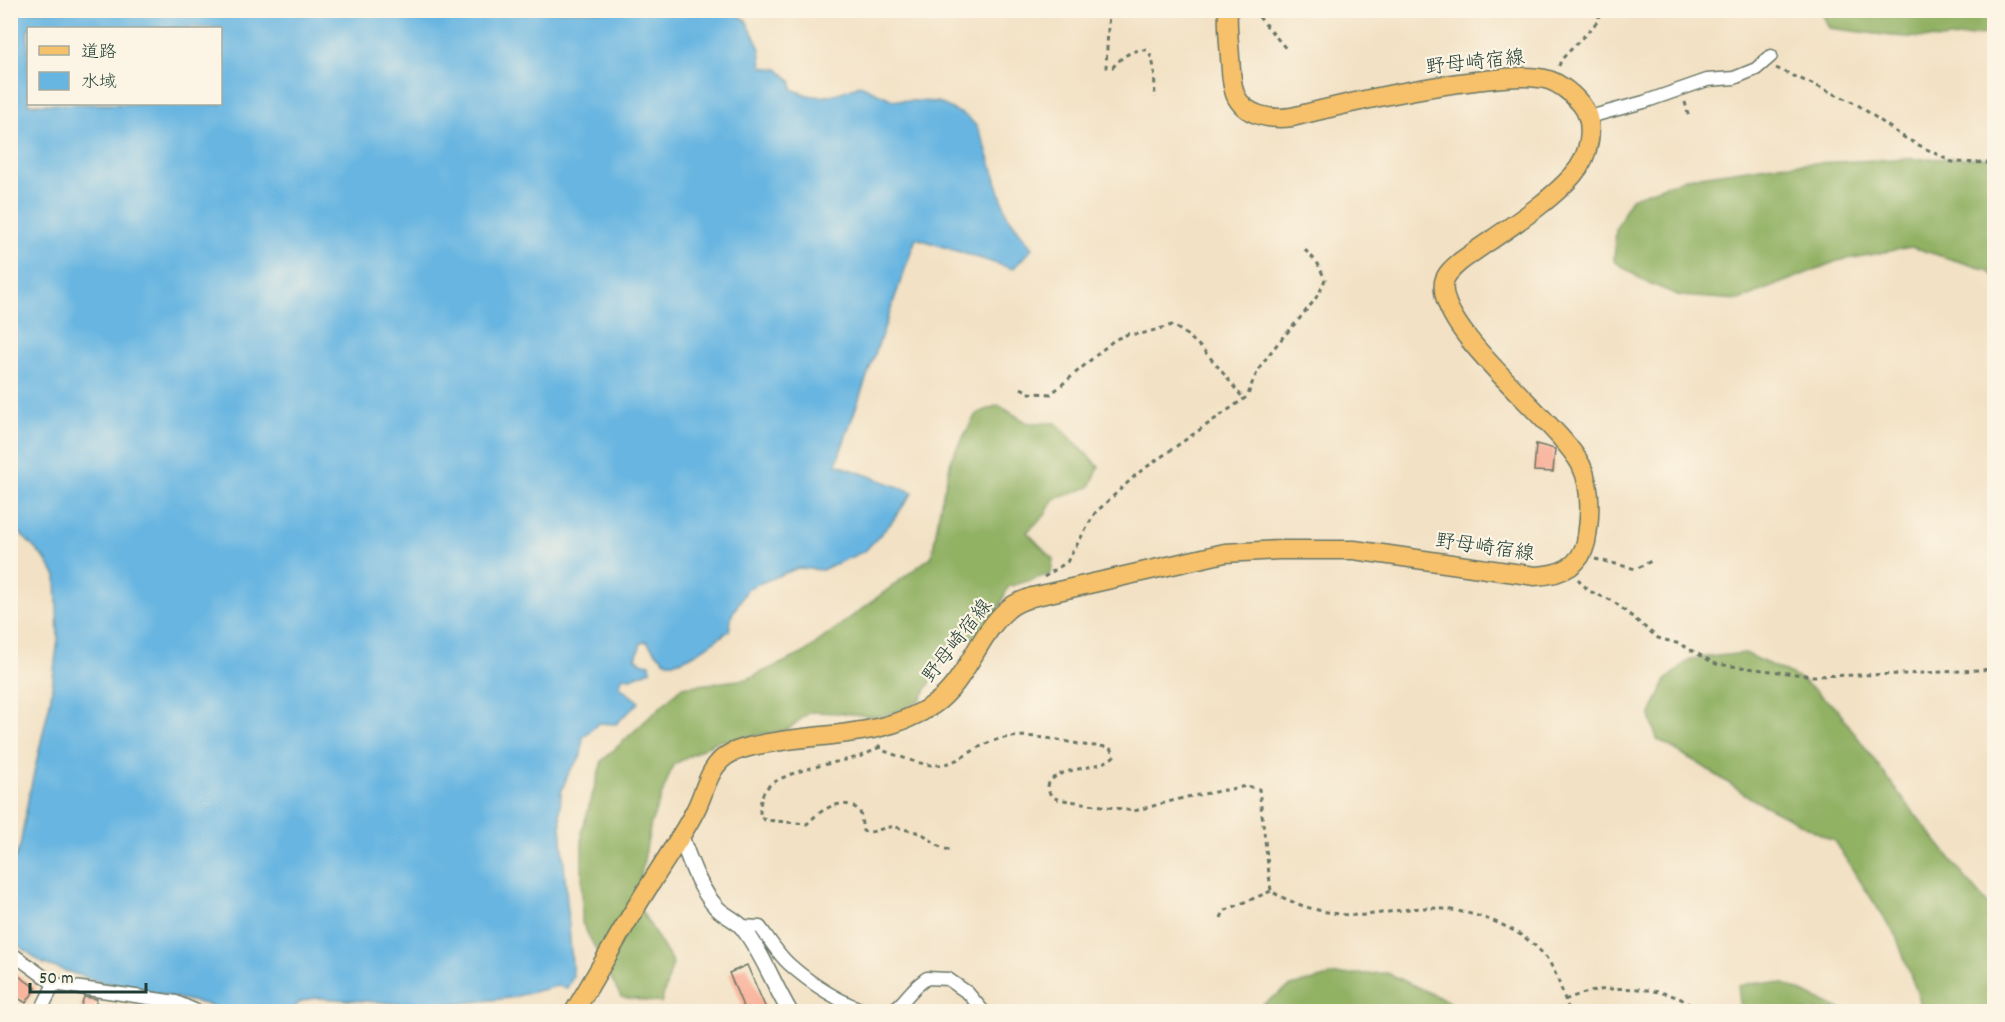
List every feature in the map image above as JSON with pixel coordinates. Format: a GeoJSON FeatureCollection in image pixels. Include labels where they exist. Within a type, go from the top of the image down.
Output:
{"type":"FeatureCollection","features":[{"type":"Feature","properties":{"kind":"main road","name":"野母崎宿線"},"geometry":{"type":"LineString","coordinates":[[1228,10],[1229,47],[1235,95],[1244,106],[1262,116],[1292,117],[1354,101],[1437,86],[1519,76],[1542,78],[1554,82],[1573,94],[1589,117]]}},
{"type":"Feature","properties":{"kind":"main road"},"geometry":{"type":"LineString","coordinates":[[1575,562],[1588,530],[1586,480],[1581,464],[1544,419],[1474,345],[1447,304],[1444,284],[1449,272],[1461,261],[1556,193],[1575,173],[1587,149],[1590,136],[1589,117]]}},
{"type":"Feature","properties":{"kind":"main road","name":"野母崎宿線"},"geometry":{"type":"LineString","coordinates":[[574,1011],[681,837],[698,807],[708,778],[717,764],[731,753],[759,745],[888,726],[918,714],[935,704],[949,691],[989,631],[1008,608],[1032,597],[1224,553],[1354,550],[1534,576],[1552,575],[1575,562]]}},
{"type":"Feature","properties":{"kind":"street"},"geometry":{"type":"LineString","coordinates":[[1589,117],[1644,102],[1707,80],[1734,78],[1756,69],[1767,59]]}},
{"type":"Feature","properties":{"kind":"street"},"geometry":{"type":"LineString","coordinates":[[681,837],[705,891],[717,909],[741,926],[764,962],[790,1011]]}},
{"type":"Feature","properties":{"kind":"street"},"geometry":{"type":"LineString","coordinates":[[741,926],[760,927],[788,963],[816,985],[855,1007],[869,1011]]}},
{"type":"Feature","properties":{"kind":"street"},"geometry":{"type":"LineString","coordinates":[[10,952],[54,984],[176,1002],[199,1011]]}},
{"type":"Feature","properties":{"kind":"street"},"geometry":{"type":"LineString","coordinates":[[885,1011],[902,1003],[912,990],[927,978],[948,979],[968,993],[984,1011]]}},
{"type":"Feature","properties":{"kind":"street"},"geometry":{"type":"LineString","coordinates":[[40,1011],[54,984]]}},
{"type":"Feature","properties":{"kind":"path"},"geometry":{"type":"LineString","coordinates":[[1109,10],[1106,67],[1113,67],[1124,55],[1147,50],[1154,64],[1155,98]]}},
{"type":"Feature","properties":{"kind":"path"},"geometry":{"type":"LineString","coordinates":[[1253,10],[1288,51]]}},
{"type":"Feature","properties":{"kind":"path"},"geometry":{"type":"LineString","coordinates":[[1554,82],[1561,60],[1597,22],[1601,10]]}},
{"type":"Feature","properties":{"kind":"path"},"geometry":{"type":"LineString","coordinates":[[1767,59],[1855,103],[1905,138],[1952,162],[1995,163]]}},
{"type":"Feature","properties":{"kind":"path"},"geometry":{"type":"LineString","coordinates":[[1039,580],[1067,562],[1095,513],[1138,473],[1248,396],[1252,380],[1282,338],[1321,292],[1325,279],[1317,262],[1302,247]]}},
{"type":"Feature","properties":{"kind":"path"},"geometry":{"type":"LineString","coordinates":[[1021,388],[1030,393],[1051,394],[1114,340],[1128,334],[1141,334],[1172,325],[1185,332],[1244,399]]}},
{"type":"Feature","properties":{"kind":"path"},"geometry":{"type":"LineString","coordinates":[[1575,562],[1636,568],[1653,560]]}},
{"type":"Feature","properties":{"kind":"path"},"geometry":{"type":"LineString","coordinates":[[1575,562],[1589,591],[1613,601],[1658,638],[1680,644],[1716,664],[1811,676],[1995,669]]}},
{"type":"Feature","properties":{"kind":"path"},"geometry":{"type":"LineString","coordinates":[[872,729],[884,751],[935,765],[946,764],[986,743],[1022,736],[1107,747],[1114,752],[1110,760],[1062,773],[1052,779],[1048,790],[1051,796],[1057,799],[1134,811],[1187,797],[1247,786],[1259,789],[1271,891]]}},
{"type":"Feature","properties":{"kind":"path"},"geometry":{"type":"LineString","coordinates":[[880,747],[861,756],[794,773],[772,784],[765,790],[761,799],[760,816],[765,820],[807,824],[819,811],[831,806],[848,804],[860,811],[863,831],[869,833],[886,827],[897,827],[920,833],[939,847],[953,850]]}},
{"type":"Feature","properties":{"kind":"path"},"geometry":{"type":"LineString","coordinates":[[1221,918],[1224,911],[1271,891]]}},
{"type":"Feature","properties":{"kind":"path"},"geometry":{"type":"LineString","coordinates":[[1271,891],[1284,899],[1350,916],[1427,908],[1477,916],[1500,923],[1535,945],[1550,964],[1570,1011]]}},
{"type":"Feature","properties":{"kind":"path"},"geometry":{"type":"LineString","coordinates":[[1565,1000],[1579,993],[1618,989],[1656,991],[1681,999],[1698,1011]]}},
{"type":"Feature","properties":{"kind":"green space"},"geometry":{"type":"Polygon","coordinates":[[[1821,11],[1994,11],[1994,33],[1942,39],[1892,36],[1829,28],[1821,11]]]}},
{"type":"Feature","properties":{"kind":"green space"},"geometry":{"type":"Polygon","coordinates":[[[1994,158],[1994,276],[1987,270],[1911,247],[1837,261],[1739,300],[1680,296],[1644,281],[1614,261],[1616,229],[1631,198],[1687,178],[1774,165],[1898,159],[1994,158]]]}},
{"type":"Feature","properties":{"kind":"green space"},"geometry":{"type":"Polygon","coordinates":[[[998,405],[1028,423],[1056,423],[1099,467],[1090,487],[1053,500],[1045,515],[1027,532],[1053,559],[1051,574],[1008,587],[996,614],[973,637],[954,642],[920,700],[898,711],[876,717],[810,712],[787,730],[715,742],[673,765],[651,823],[636,902],[673,963],[661,1003],[621,997],[582,923],[582,831],[602,761],[682,687],[747,679],[802,654],[932,556],[941,502],[952,457],[976,414],[998,405]]]}},
{"type":"Feature","properties":{"kind":"green space"},"geometry":{"type":"Polygon","coordinates":[[[1745,653],[1802,680],[1837,709],[1900,795],[1994,911],[1994,1011],[1917,1011],[1920,1001],[1896,936],[1834,841],[1754,800],[1657,739],[1650,716],[1666,680],[1690,659],[1745,653]]]}},
{"type":"Feature","properties":{"kind":"green space"},"geometry":{"type":"Polygon","coordinates":[[[1387,973],[1466,1011],[1252,1011],[1291,986],[1333,975],[1387,973]]]}},
{"type":"Feature","properties":{"kind":"green space"},"geometry":{"type":"Polygon","coordinates":[[[1757,982],[1784,984],[1845,1011],[1741,1011],[1738,986],[1757,982]]]}},
{"type":"Feature","properties":{"kind":"water"},"geometry":{"type":"Polygon","coordinates":[[[11,11],[729,11],[746,20],[760,49],[762,67],[778,69],[792,82],[792,89],[819,97],[860,85],[893,100],[938,102],[968,117],[977,127],[985,145],[1007,215],[1032,248],[1013,269],[916,238],[836,464],[913,492],[891,523],[865,551],[822,570],[798,568],[748,588],[732,614],[729,631],[680,661],[666,661],[646,641],[641,643],[636,658],[643,663],[650,664],[651,670],[631,678],[623,677],[620,683],[621,688],[639,702],[616,724],[599,723],[583,737],[581,756],[569,772],[561,792],[560,813],[573,977],[567,988],[557,986],[509,998],[438,1006],[318,998],[300,1002],[293,1011],[221,1011],[210,1005],[101,982],[44,964],[11,940],[10,870],[20,846],[50,702],[58,639],[56,576],[45,559],[14,527],[11,517],[11,11]]]}},
{"type":"Feature","properties":{"kind":"building"},"geometry":{"type":"Polygon","coordinates":[[[1536,444],[1555,449],[1553,472],[1534,471],[1536,444]]]}},
{"type":"Feature","properties":{"kind":"building"},"geometry":{"type":"Polygon","coordinates":[[[747,965],[767,1011],[745,1011],[729,973],[747,965]]]}},
{"type":"Feature","properties":{"kind":"building"},"geometry":{"type":"Polygon","coordinates":[[[10,970],[36,988],[26,1003],[10,993],[10,970]]]}},
{"type":"Feature","properties":{"kind":"building"},"geometry":{"type":"Polygon","coordinates":[[[84,997],[97,999],[94,1011],[79,1011],[84,997]]]}}]}
